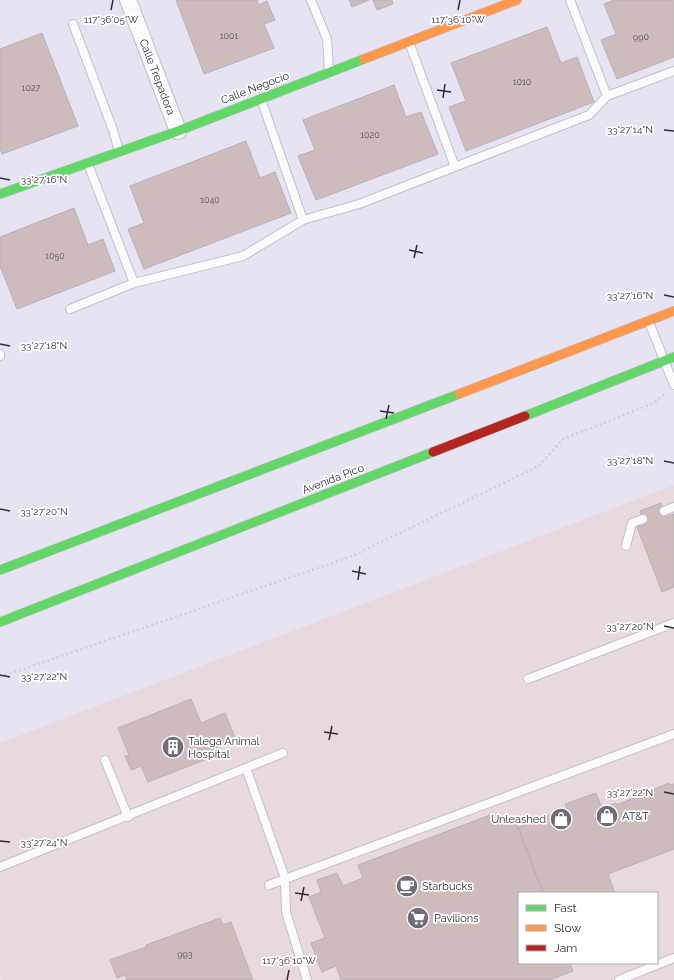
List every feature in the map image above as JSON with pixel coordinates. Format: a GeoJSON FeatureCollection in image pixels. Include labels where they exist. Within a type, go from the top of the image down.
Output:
{"type":"FeatureCollection","features":[{"type":"Feature","properties":{"kind":"main road","name":"Calle Negocio"},"geometry":{"type":"LineString","coordinates":[[0,194],[178,131],[517,0]]}},
{"type":"Feature","properties":{"kind":"main road"},"geometry":{"type":"LineString","coordinates":[[0,570],[674,311]]}},
{"type":"Feature","properties":{"kind":"main road","name":"Avenida Pico"},"geometry":{"type":"LineString","coordinates":[[0,622],[674,357]]}},
{"type":"Feature","properties":{"kind":"street","name":"Calle Trepadora"},"geometry":{"type":"LineString","coordinates":[[128,0],[178,131]]}},
{"type":"Feature","properties":{"kind":"lane"},"geometry":{"type":"LineString","coordinates":[[311,0],[327,39],[329,72]]}},
{"type":"Feature","properties":{"kind":"lane"},"geometry":{"type":"LineString","coordinates":[[570,0],[607,96]]}},
{"type":"Feature","properties":{"kind":"lane"},"geometry":{"type":"LineString","coordinates":[[73,24],[113,130],[119,152]]}},
{"type":"Feature","properties":{"kind":"lane"},"geometry":{"type":"LineString","coordinates":[[410,42],[455,167]]}},
{"type":"Feature","properties":{"kind":"lane"},"geometry":{"type":"LineString","coordinates":[[70,309],[134,284],[243,256],[302,220],[359,204],[589,115],[607,96],[674,71]]}},
{"type":"Feature","properties":{"kind":"lane"},"geometry":{"type":"LineString","coordinates":[[261,99],[302,220]]}},
{"type":"Feature","properties":{"kind":"lane"},"geometry":{"type":"LineString","coordinates":[[88,163],[134,284]]}},
{"type":"Feature","properties":{"kind":"lane"},"geometry":{"type":"LineString","coordinates":[[648,321],[665,361],[672,388]]}},
{"type":"Feature","properties":{"kind":"lane"},"geometry":{"type":"LineString","coordinates":[[664,511],[674,507]]}},
{"type":"Feature","properties":{"kind":"lane"},"geometry":{"type":"LineString","coordinates":[[626,546],[632,523],[643,519]]}},
{"type":"Feature","properties":{"kind":"lane"},"geometry":{"type":"LineString","coordinates":[[528,679],[674,623]]}},
{"type":"Feature","properties":{"kind":"lane"},"geometry":{"type":"LineString","coordinates":[[269,885],[674,734]]}},
{"type":"Feature","properties":{"kind":"lane"},"geometry":{"type":"LineString","coordinates":[[0,867],[128,817],[283,753]]}},
{"type":"Feature","properties":{"kind":"lane"},"geometry":{"type":"LineString","coordinates":[[105,760],[128,817]]}},
{"type":"Feature","properties":{"kind":"lane"},"geometry":{"type":"LineString","coordinates":[[246,768],[285,878],[286,912],[307,980]]}},
{"type":"Feature","properties":{"kind":"lane"},"geometry":{"type":"LineString","coordinates":[[619,980],[674,958]]}},
{"type":"Feature","properties":{"kind":"path"},"geometry":{"type":"LineString","coordinates":[[0,677],[350,557],[539,466],[563,439],[654,403],[672,388]]}},
{"type":"Feature","properties":{"kind":"shaded area"},"geometry":{"type":"Polygon","coordinates":[[[674,485],[674,980],[2,980],[0,975],[0,743],[674,485]]]}},
{"type":"Feature","properties":{"kind":"building"},"geometry":{"type":"Polygon","coordinates":[[[176,0],[257,0],[259,5],[267,1],[275,20],[264,24],[274,48],[204,74],[176,0]]]}},
{"type":"Feature","properties":{"kind":"building"},"geometry":{"type":"Polygon","coordinates":[[[349,0],[369,0],[352,7],[349,0]]]}},
{"type":"Feature","properties":{"kind":"building"},"geometry":{"type":"Polygon","coordinates":[[[373,0],[392,0],[393,4],[377,10],[373,0]]]}},
{"type":"Feature","properties":{"kind":"building"},"geometry":{"type":"Polygon","coordinates":[[[614,0],[674,0],[674,57],[617,79],[601,40],[616,34],[604,4],[614,0]]]}},
{"type":"Feature","properties":{"kind":"building"},"geometry":{"type":"Polygon","coordinates":[[[547,27],[561,63],[577,57],[594,102],[466,151],[449,107],[466,101],[451,63],[547,27]]]}},
{"type":"Feature","properties":{"kind":"building"},"geometry":{"type":"Polygon","coordinates":[[[42,33],[78,126],[2,154],[0,148],[0,49],[42,33]]]}},
{"type":"Feature","properties":{"kind":"building"},"geometry":{"type":"Polygon","coordinates":[[[394,85],[406,117],[421,112],[438,154],[316,200],[298,156],[315,150],[303,120],[394,85]]]}},
{"type":"Feature","properties":{"kind":"building"},"geometry":{"type":"Polygon","coordinates":[[[246,141],[260,178],[275,172],[291,213],[144,269],[128,229],[144,223],[130,186],[246,141]]]}},
{"type":"Feature","properties":{"kind":"building"},"geometry":{"type":"Polygon","coordinates":[[[74,208],[88,245],[103,239],[115,271],[17,309],[0,266],[0,237],[74,208]]]}},
{"type":"Feature","properties":{"kind":"building"},"geometry":{"type":"Polygon","coordinates":[[[661,503],[666,517],[674,514],[674,587],[662,592],[637,527],[645,525],[640,511],[661,503]]]}},
{"type":"Feature","properties":{"kind":"building","name":"Talega Animal Hospital"},"geometry":{"type":"Polygon","coordinates":[[[191,699],[201,723],[225,713],[236,740],[204,753],[207,759],[148,782],[141,766],[131,770],[125,756],[129,755],[118,728],[191,699]]]}},
{"type":"Feature","properties":{"kind":"building"},"geometry":{"type":"Polygon","coordinates":[[[669,783],[670,785],[674,784],[674,849],[608,874],[614,891],[612,892],[543,892],[518,827],[567,809],[565,804],[596,793],[602,808],[616,803],[617,805],[669,783]]]}},
{"type":"Feature","properties":{"kind":"building","name":"Pavilions"},"geometry":{"type":"Polygon","coordinates":[[[490,815],[494,826],[514,818],[543,892],[518,892],[518,964],[570,964],[573,971],[550,980],[341,980],[336,966],[322,972],[311,943],[325,938],[309,897],[321,892],[317,880],[337,873],[343,886],[363,878],[358,865],[490,815]]]}},
{"type":"Feature","properties":{"kind":"building"},"geometry":{"type":"Polygon","coordinates":[[[220,918],[223,925],[231,922],[253,980],[127,980],[125,975],[117,978],[110,960],[220,918]]]}},
{"type":"Feature","properties":{"kind":"traffic: fast"},"geometry":{"type":"LineString","coordinates":[[0,194],[178,131],[364,59]]}},
{"type":"Feature","properties":{"kind":"traffic: fast"},"geometry":{"type":"LineString","coordinates":[[525,416],[674,357]]}},
{"type":"Feature","properties":{"kind":"traffic: fast"},"geometry":{"type":"LineString","coordinates":[[0,570],[459,394]]}},
{"type":"Feature","properties":{"kind":"traffic: fast"},"geometry":{"type":"LineString","coordinates":[[0,622],[433,452]]}},
{"type":"Feature","properties":{"kind":"traffic: slow"},"geometry":{"type":"LineString","coordinates":[[364,59],[517,0]]}},
{"type":"Feature","properties":{"kind":"traffic: slow"},"geometry":{"type":"LineString","coordinates":[[459,394],[674,311]]}},
{"type":"Feature","properties":{"kind":"traffic: jam"},"geometry":{"type":"LineString","coordinates":[[433,452],[525,416]]}},
{"type":"Feature","properties":{"kind":"place","name":"Talega Animal Hospital"},"geometry":{"type":"Point","coordinates":[173,747]}},
{"type":"Feature","properties":{"kind":"place","name":"AT&T"},"geometry":{"type":"Point","coordinates":[607,816]}},
{"type":"Feature","properties":{"kind":"place","name":"Unleashed"},"geometry":{"type":"Point","coordinates":[561,819]}},
{"type":"Feature","properties":{"kind":"place","name":"Starbucks"},"geometry":{"type":"Point","coordinates":[407,886]}},
{"type":"Feature","properties":{"kind":"place","name":"Pavilions"},"geometry":{"type":"Point","coordinates":[418,918]}}]}
